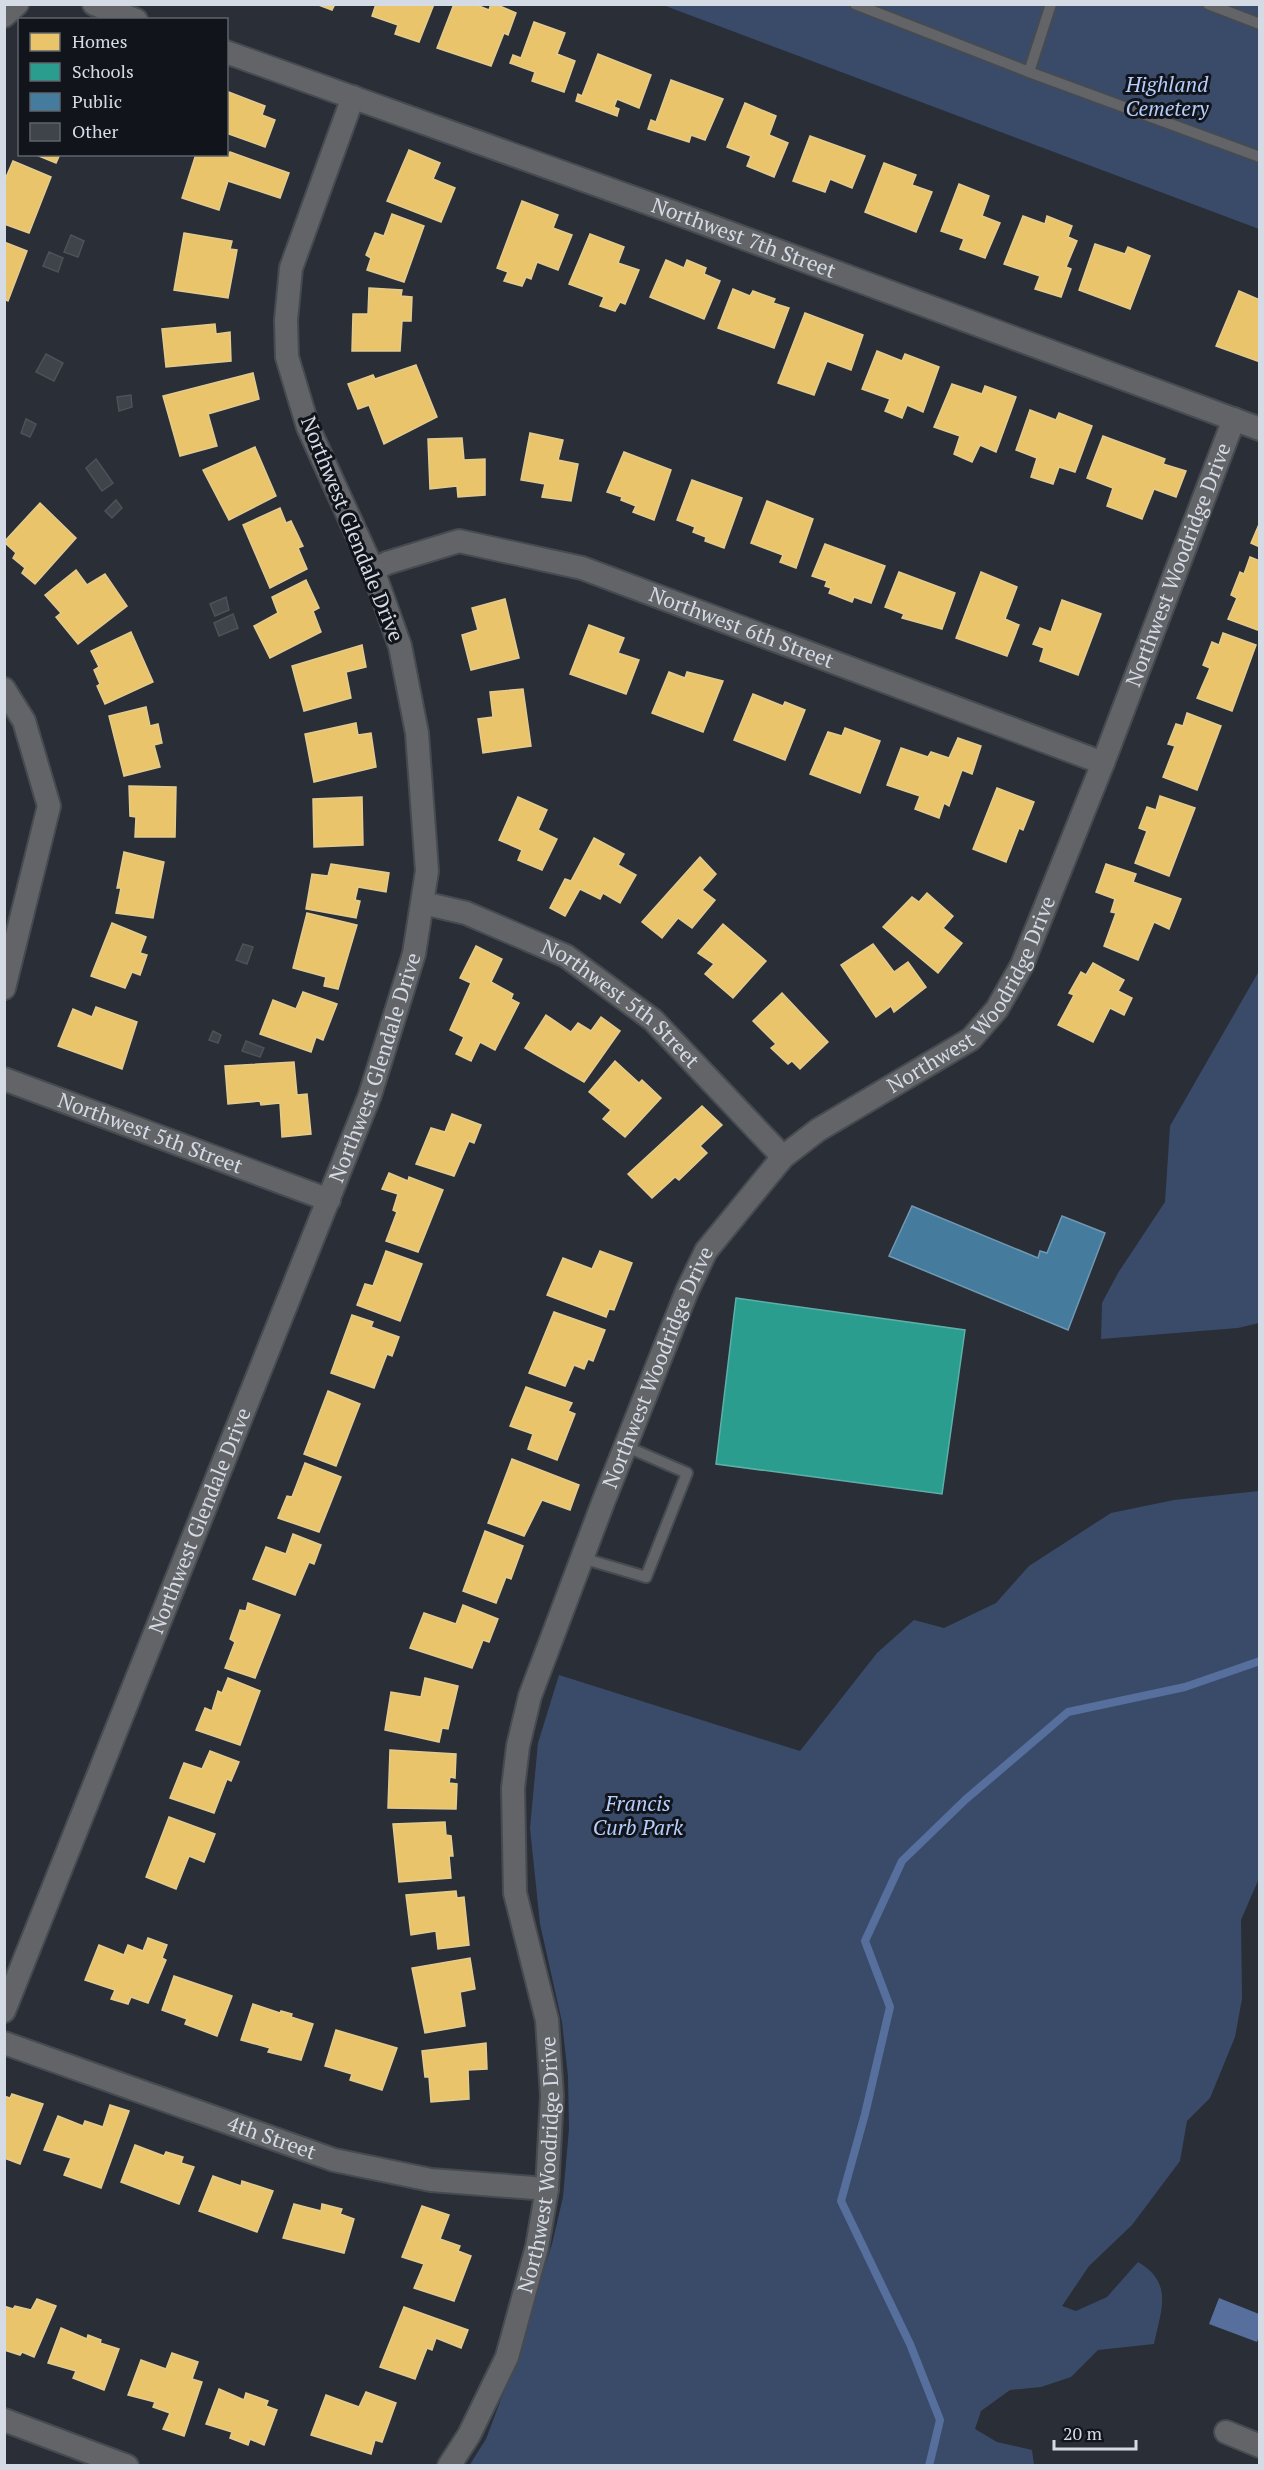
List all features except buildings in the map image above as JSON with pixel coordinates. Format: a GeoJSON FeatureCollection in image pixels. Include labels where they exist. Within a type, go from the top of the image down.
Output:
{"type":"FeatureCollection","features":[{"type":"Feature","properties":{"kind":"street"},"geometry":{"type":"LineString","coordinates":[[4,16],[17,4]]}},
{"type":"Feature","properties":{"kind":"street"},"geometry":{"type":"LineString","coordinates":[[94,4],[131,18]]}},
{"type":"Feature","properties":{"kind":"street","name":"Northwest 7th Street"},"geometry":{"type":"LineString","coordinates":[[228,53],[673,212],[1260,429]]}},
{"type":"Feature","properties":{"kind":"street","name":"Northwest Glendale Drive"},"geometry":{"type":"LineString","coordinates":[[4,2011],[370,1095],[414,954],[427,871],[417,733],[400,646],[373,570],[308,427],[287,357],[286,320],[291,268],[353,97]]}},
{"type":"Feature","properties":{"kind":"street","name":"Northwest Woodridge Drive"},"geometry":{"type":"LineString","coordinates":[[450,2466],[469,2435],[507,2357],[537,2247],[547,2188],[552,2096],[547,2020],[515,1893],[513,1788],[518,1746],[530,1696],[582,1558],[687,1291],[706,1251],[783,1157],[818,1130],[971,1039],[997,1009],[1022,965],[1103,763],[1234,419]]}},
{"type":"Feature","properties":{"kind":"street","name":"Northwest 6th Street"},"geometry":{"type":"LineString","coordinates":[[373,570],[387,563],[459,541],[582,568],[1103,763]]}},
{"type":"Feature","properties":{"kind":"street"},"geometry":{"type":"LineString","coordinates":[[4,689],[24,721],[49,806],[4,988]]}},
{"type":"Feature","properties":{"kind":"street","name":"Northwest 5th Street"},"geometry":{"type":"LineString","coordinates":[[423,903],[466,913],[566,956],[653,1020],[783,1157]]}},
{"type":"Feature","properties":{"kind":"street","name":"Northwest 5th Street"},"geometry":{"type":"LineString","coordinates":[[4,1079],[329,1200]]}},
{"type":"Feature","properties":{"kind":"street","name":"4th Street"},"geometry":{"type":"LineString","coordinates":[[4,2043],[334,2160],[430,2180],[547,2188]]}},
{"type":"Feature","properties":{"kind":"street"},"geometry":{"type":"LineString","coordinates":[[4,2420],[127,2466]]}},
{"type":"Feature","properties":{"kind":"street"},"geometry":{"type":"LineString","coordinates":[[1226,2432],[1260,2446]]}},
{"type":"Feature","properties":{"kind":"lane"},"geometry":{"type":"LineString","coordinates":[[855,4],[1029,72],[1260,157]]}},
{"type":"Feature","properties":{"kind":"lane"},"geometry":{"type":"LineString","coordinates":[[1029,72],[1051,4]]}},
{"type":"Feature","properties":{"kind":"lane"},"geometry":{"type":"LineString","coordinates":[[1208,4],[1260,24]]}},
{"type":"Feature","properties":{"kind":"lane"},"geometry":{"type":"LineString","coordinates":[[582,1558],[646,1577],[687,1473],[625,1446]]}},
{"type":"Feature","properties":{"kind":"green space","name":"Highland Cemetery"},"geometry":{"type":"Polygon","coordinates":[[[663,5],[1259,5],[1259,229],[663,5]]]}},
{"type":"Feature","properties":{"kind":"green space"},"geometry":{"type":"Polygon","coordinates":[[[1259,971],[1259,1323],[1238,1328],[1101,1339],[1102,1303],[1118,1273],[1165,1202],[1170,1126],[1259,971]]]}},
{"type":"Feature","properties":{"kind":"green space","name":"Francis Curb Park"},"geometry":{"type":"Polygon","coordinates":[[[1259,1491],[1260,1876],[1241,1920],[1242,1999],[1235,2037],[1210,2098],[1187,2121],[1180,2161],[1132,2225],[1089,2266],[1062,2306],[1076,2311],[1107,2297],[1138,2262],[1157,2279],[1161,2288],[1162,2309],[1154,2344],[1098,2350],[1071,2377],[1041,2387],[1010,2390],[981,2411],[975,2429],[997,2442],[1032,2450],[1034,2465],[469,2466],[486,2439],[514,2365],[552,2244],[563,2197],[569,2129],[568,2076],[562,2022],[540,1924],[530,1828],[538,1743],[559,1675],[800,1751],[877,1653],[914,1620],[944,1628],[996,1603],[1029,1566],[1111,1513],[1174,1500],[1259,1491]]]}},
{"type":"Feature","properties":{"kind":"shaded area"},"geometry":{"type":"Polygon","coordinates":[[[1219,2298],[1259,2314],[1257,2342],[1209,2324],[1219,2298]]]}},
{"type":"Feature","properties":{"kind":"waterway"},"geometry":{"type":"LineString","coordinates":[[929,2466],[940,2420],[910,2344],[841,2201],[865,2114],[890,2007],[865,1941],[902,1861],[965,1800],[1068,1712],[1185,1687],[1260,1661]]}}]}
